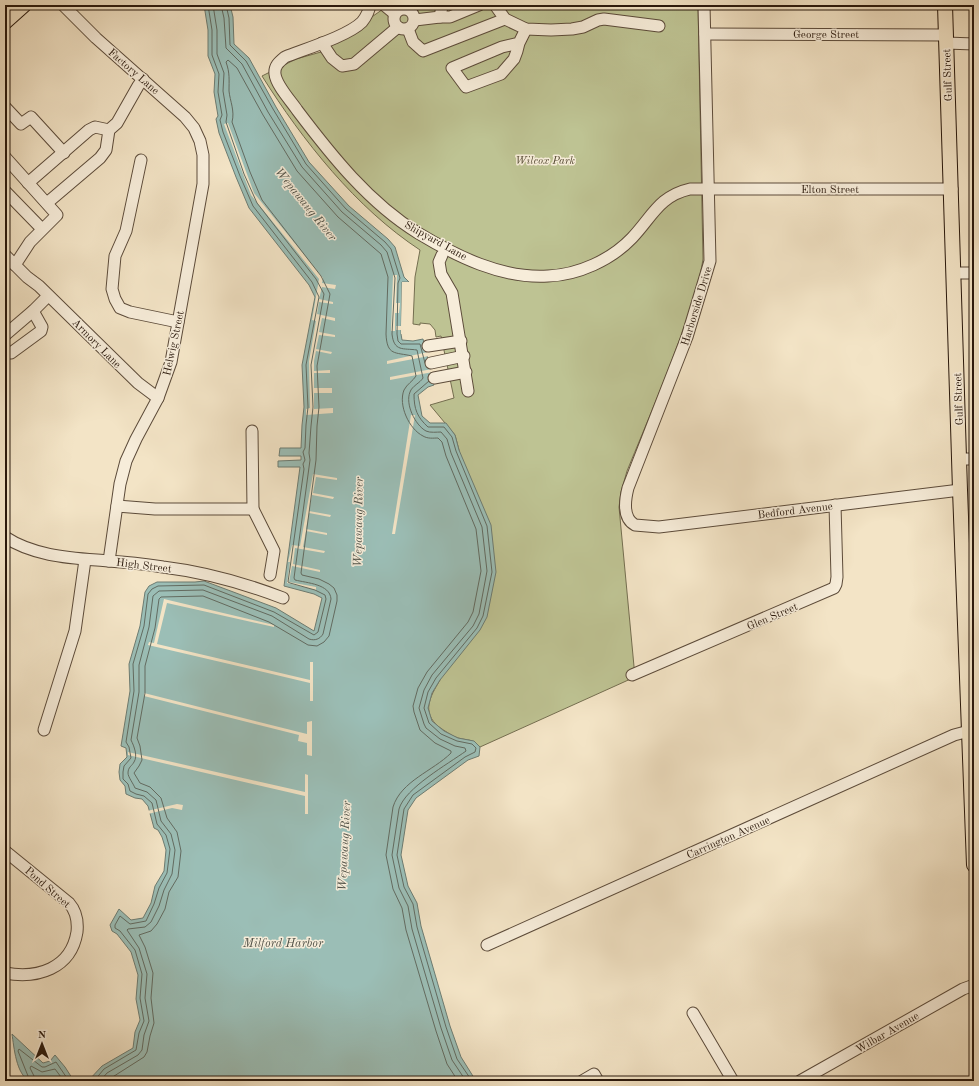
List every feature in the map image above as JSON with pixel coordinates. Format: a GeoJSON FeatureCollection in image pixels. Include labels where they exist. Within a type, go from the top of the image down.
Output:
{"type":"FeatureCollection","features":[{"type":"Feature","properties":{"kind":"main road"},"geometry":{"type":"LineString","coordinates":[[5,22],[24,5]]}},
{"type":"Feature","properties":{"kind":"main road","name":"Gulf Street"},"geometry":{"type":"LineString","coordinates":[[945,5],[952,189],[960,490],[971,693],[969,731],[974,865]]}},
{"type":"Feature","properties":{"kind":"street","name":"Factory Lane"},"geometry":{"type":"LineString","coordinates":[[63,5],[96,38],[185,117],[194,128],[200,141]]}},
{"type":"Feature","properties":{"kind":"street","name":"Shipyard Lane"},"geometry":{"type":"LineString","coordinates":[[370,5],[367,15],[357,26],[322,43],[285,57],[278,63],[275,69],[275,76],[290,100],[327,148],[350,174],[384,208],[417,233],[488,268],[534,277],[565,274],[579,270],[614,254],[627,244],[653,212],[668,197],[679,191],[709,188]]}},
{"type":"Feature","properties":{"kind":"street"},"geometry":{"type":"LineString","coordinates":[[384,5],[395,14]]}},
{"type":"Feature","properties":{"kind":"street"},"geometry":{"type":"LineString","coordinates":[[440,17],[442,6],[444,5]]}},
{"type":"Feature","properties":{"kind":"street"},"geometry":{"type":"LineString","coordinates":[[322,43],[332,58],[342,66],[354,64],[407,26],[440,17],[450,16],[479,5]]}},
{"type":"Feature","properties":{"kind":"street"},"geometry":{"type":"LineString","coordinates":[[495,5],[505,19],[526,29],[572,29],[583,27],[598,20],[604,19],[659,26]]}},
{"type":"Feature","properties":{"kind":"street","name":"Harborside Drive"},"geometry":{"type":"LineString","coordinates":[[631,522],[626,512],[626,497],[628,488],[688,337],[710,261],[704,5]]}},
{"type":"Feature","properties":{"kind":"street"},"geometry":{"type":"LineString","coordinates":[[405,8],[414,14],[407,26],[395,24],[394,19],[395,14],[399,10],[405,8]]}},
{"type":"Feature","properties":{"kind":"street"},"geometry":{"type":"LineString","coordinates":[[407,26],[413,42],[423,51],[505,19]]}},
{"type":"Feature","properties":{"kind":"street"},"geometry":{"type":"LineString","coordinates":[[519,43],[502,47],[452,68],[466,87],[501,74],[514,59],[519,43],[526,29]]}},
{"type":"Feature","properties":{"kind":"street","name":"George Street"},"geometry":{"type":"LineString","coordinates":[[705,34],[946,39],[974,44]]}},
{"type":"Feature","properties":{"kind":"street"},"geometry":{"type":"LineString","coordinates":[[47,203],[100,158],[106,150],[110,130],[117,123],[143,79]]}},
{"type":"Feature","properties":{"kind":"street"},"geometry":{"type":"LineString","coordinates":[[5,107],[21,124],[31,117],[64,153]]}},
{"type":"Feature","properties":{"kind":"street"},"geometry":{"type":"LineString","coordinates":[[28,182],[64,153],[89,130],[95,127],[110,130]]}},
{"type":"Feature","properties":{"kind":"street","name":"Helwig Street"},"geometry":{"type":"LineString","coordinates":[[109,561],[120,484],[129,453],[158,398],[169,367],[203,184],[203,155],[200,141]]}},
{"type":"Feature","properties":{"kind":"street"},"geometry":{"type":"LineString","coordinates":[[142,160],[126,231],[115,256],[112,289],[120,308],[130,312],[178,322]]}},
{"type":"Feature","properties":{"kind":"street"},"geometry":{"type":"LineString","coordinates":[[6,161],[28,182],[57,215],[30,242],[15,265]]}},
{"type":"Feature","properties":{"kind":"street","name":"Elton Street"},"geometry":{"type":"LineString","coordinates":[[709,188],[952,189]]}},
{"type":"Feature","properties":{"kind":"street"},"geometry":{"type":"LineString","coordinates":[[5,191],[42,229]]}},
{"type":"Feature","properties":{"kind":"street","name":"Armory Lane"},"geometry":{"type":"LineString","coordinates":[[5,255],[27,277],[39,286],[138,383],[158,398]]}},
{"type":"Feature","properties":{"kind":"street"},"geometry":{"type":"LineString","coordinates":[[442,255],[440,262],[441,274],[452,293],[464,356],[468,391]]}},
{"type":"Feature","properties":{"kind":"street"},"geometry":{"type":"LineString","coordinates":[[954,273],[974,273]]}},
{"type":"Feature","properties":{"kind":"street"},"geometry":{"type":"LineString","coordinates":[[5,335],[48,296]]}},
{"type":"Feature","properties":{"kind":"street"},"geometry":{"type":"LineString","coordinates":[[5,351],[11,353],[40,331],[42,328],[33,311]]}},
{"type":"Feature","properties":{"kind":"street"},"geometry":{"type":"LineString","coordinates":[[428,346],[461,341]]}},
{"type":"Feature","properties":{"kind":"street"},"geometry":{"type":"LineString","coordinates":[[431,363],[464,356]]}},
{"type":"Feature","properties":{"kind":"street"},"geometry":{"type":"LineString","coordinates":[[434,378],[466,372]]}},
{"type":"Feature","properties":{"kind":"street"},"geometry":{"type":"LineString","coordinates":[[252,431],[253,509],[274,551],[270,575]]}},
{"type":"Feature","properties":{"kind":"street"},"geometry":{"type":"LineString","coordinates":[[960,458],[974,459]]}},
{"type":"Feature","properties":{"kind":"street","name":"Bedford Avenue"},"geometry":{"type":"LineString","coordinates":[[631,522],[638,526],[659,527],[960,490]]}},
{"type":"Feature","properties":{"kind":"street","name":"Glen Street"},"geometry":{"type":"LineString","coordinates":[[632,675],[834,588],[837,577],[836,505]]}},
{"type":"Feature","properties":{"kind":"street"},"geometry":{"type":"LineString","coordinates":[[117,506],[155,509],[253,509]]}},
{"type":"Feature","properties":{"kind":"street","name":"High Street"},"geometry":{"type":"LineString","coordinates":[[5,537],[14,543],[59,556],[85,560],[164,567],[208,574],[257,588],[283,598]]}},
{"type":"Feature","properties":{"kind":"street"},"geometry":{"type":"LineString","coordinates":[[44,730],[75,631],[85,560]]}},
{"type":"Feature","properties":{"kind":"street","name":"Carrington Avenue"},"geometry":{"type":"LineString","coordinates":[[487,946],[954,735],[969,731]]}},
{"type":"Feature","properties":{"kind":"street","name":"Pond Street"},"geometry":{"type":"LineString","coordinates":[[5,851],[69,903],[76,913],[77,924],[76,937],[64,961],[46,971],[33,974],[17,975],[5,973]]}},
{"type":"Feature","properties":{"kind":"street","name":"Wilbar Avenue"},"geometry":{"type":"LineString","coordinates":[[800,1081],[963,989],[974,985]]}},
{"type":"Feature","properties":{"kind":"street"},"geometry":{"type":"LineString","coordinates":[[693,1013],[733,1081]]}},
{"type":"Feature","properties":{"kind":"street"},"geometry":{"type":"LineString","coordinates":[[582,1081],[596,1078]]}},
{"type":"Feature","properties":{"kind":"green space","name":"Wilcox Park"},"geometry":{"type":"Polygon","coordinates":[[[389,5],[414,5],[433,8],[435,5],[698,5],[703,259],[696,292],[678,343],[627,471],[621,492],[619,507],[635,677],[480,747],[472,741],[458,738],[439,727],[430,716],[429,710],[429,704],[433,692],[440,680],[459,450],[455,435],[430,405],[454,398],[441,336],[436,337],[435,330],[430,324],[413,324],[415,277],[420,250],[374,214],[332,172],[295,125],[262,76],[296,59],[321,52],[389,5]]]}},
{"type":"Feature","properties":{"kind":"water","name":"Milford Harbor"},"geometry":{"type":"Polygon","coordinates":[[[204,5],[230,5],[233,17],[234,44],[249,58],[309,162],[349,206],[388,239],[395,247],[404,277],[409,282],[402,282],[402,340],[413,341],[423,339],[434,385],[428,387],[418,395],[422,416],[430,423],[446,423],[455,435],[459,450],[491,525],[496,572],[487,617],[480,630],[440,680],[432,693],[428,708],[432,721],[444,731],[458,738],[474,741],[480,747],[479,756],[468,760],[416,798],[408,810],[401,855],[408,886],[417,903],[421,926],[450,1026],[461,1057],[476,1081],[88,1081],[102,1066],[133,1048],[135,1032],[140,1020],[136,999],[138,975],[131,952],[117,934],[112,931],[110,925],[119,909],[131,920],[143,918],[151,903],[155,886],[164,871],[166,850],[162,837],[158,830],[154,828],[148,806],[142,799],[126,794],[125,786],[120,780],[119,772],[120,764],[127,757],[126,748],[121,746],[130,691],[129,664],[140,626],[145,592],[149,586],[157,582],[204,581],[276,608],[314,631],[322,598],[314,594],[284,586],[300,467],[278,467],[278,461],[301,460],[301,456],[279,456],[280,448],[301,448],[304,407],[302,365],[315,297],[309,285],[249,208],[219,133],[216,119],[218,116],[214,92],[215,74],[208,56],[208,30],[204,5]]]}},
{"type":"Feature","properties":{"kind":"water"},"geometry":{"type":"Polygon","coordinates":[[[12,1034],[43,1063],[50,1061],[55,1055],[74,1081],[30,1081],[25,1078],[16,1060],[12,1034]]]}},
{"type":"Feature","properties":{"kind":"pier"},"geometry":{"type":"Polygon","coordinates":[[[228,123],[254,193],[323,278],[322,283],[336,285],[335,289],[322,287],[319,299],[333,302],[333,304],[319,302],[317,314],[335,318],[335,321],[322,318],[319,332],[335,335],[335,337],[319,335],[316,349],[332,352],[331,354],[316,351],[314,361],[314,371],[330,370],[330,373],[314,373],[314,388],[332,388],[332,393],[314,393],[314,409],[333,408],[333,413],[306,415],[306,409],[310,408],[309,361],[316,321],[312,320],[319,279],[251,195],[224,124],[228,123]]]}},
{"type":"Feature","properties":{"kind":"pier"},"geometry":{"type":"Polygon","coordinates":[[[393,275],[397,275],[396,303],[400,303],[399,313],[395,313],[395,331],[391,331],[393,275]]]}},
{"type":"Feature","properties":{"kind":"pier"},"geometry":{"type":"Polygon","coordinates":[[[402,282],[409,282],[409,284],[404,284],[403,334],[401,334],[401,330],[396,330],[396,326],[401,326],[402,282]]]}},
{"type":"Feature","properties":{"kind":"pier"},"geometry":{"type":"Polygon","coordinates":[[[428,352],[429,356],[387,364],[387,361],[428,352]]]}},
{"type":"Feature","properties":{"kind":"pier"},"geometry":{"type":"Polygon","coordinates":[[[432,369],[433,372],[390,380],[390,377],[432,369]]]}},
{"type":"Feature","properties":{"kind":"pier"},"geometry":{"type":"Polygon","coordinates":[[[411,415],[415,415],[395,534],[392,534],[411,415]]]}},
{"type":"Feature","properties":{"kind":"pier"},"geometry":{"type":"Polygon","coordinates":[[[313,474],[337,478],[337,480],[316,477],[313,493],[334,497],[333,499],[312,495],[309,511],[331,515],[330,517],[309,513],[306,529],[327,533],[327,535],[306,531],[303,547],[325,551],[324,553],[295,548],[293,564],[320,570],[320,572],[292,566],[289,582],[316,587],[316,590],[287,583],[290,562],[288,562],[292,545],[300,546],[313,474]]]}},
{"type":"Feature","properties":{"kind":"pier"},"geometry":{"type":"Polygon","coordinates":[[[164,599],[274,625],[274,627],[167,603],[157,644],[310,680],[310,662],[313,662],[313,701],[310,701],[310,683],[148,645],[149,642],[154,643],[164,599]]]}},
{"type":"Feature","properties":{"kind":"pier"},"geometry":{"type":"Polygon","coordinates":[[[144,693],[307,734],[307,722],[312,721],[312,756],[307,755],[307,743],[298,741],[299,735],[144,696],[144,693]]]}},
{"type":"Feature","properties":{"kind":"pier"},"geometry":{"type":"Polygon","coordinates":[[[128,752],[305,792],[305,774],[308,775],[308,814],[305,814],[305,796],[128,755],[128,752]]]}},
{"type":"Feature","properties":{"kind":"pier"},"geometry":{"type":"Polygon","coordinates":[[[177,804],[183,805],[182,810],[172,808],[148,814],[147,811],[177,804]]]}},
{"type":"Feature","properties":{"kind":"water label","name":"Wepawaug River"},"geometry":{"type":"Point","coordinates":[306,204]}},
{"type":"Feature","properties":{"kind":"water label","name":"Wepawaug River"},"geometry":{"type":"Point","coordinates":[358,522]}},
{"type":"Feature","properties":{"kind":"water label","name":"Wepawaug River"},"geometry":{"type":"Point","coordinates":[344,846]}}]}
